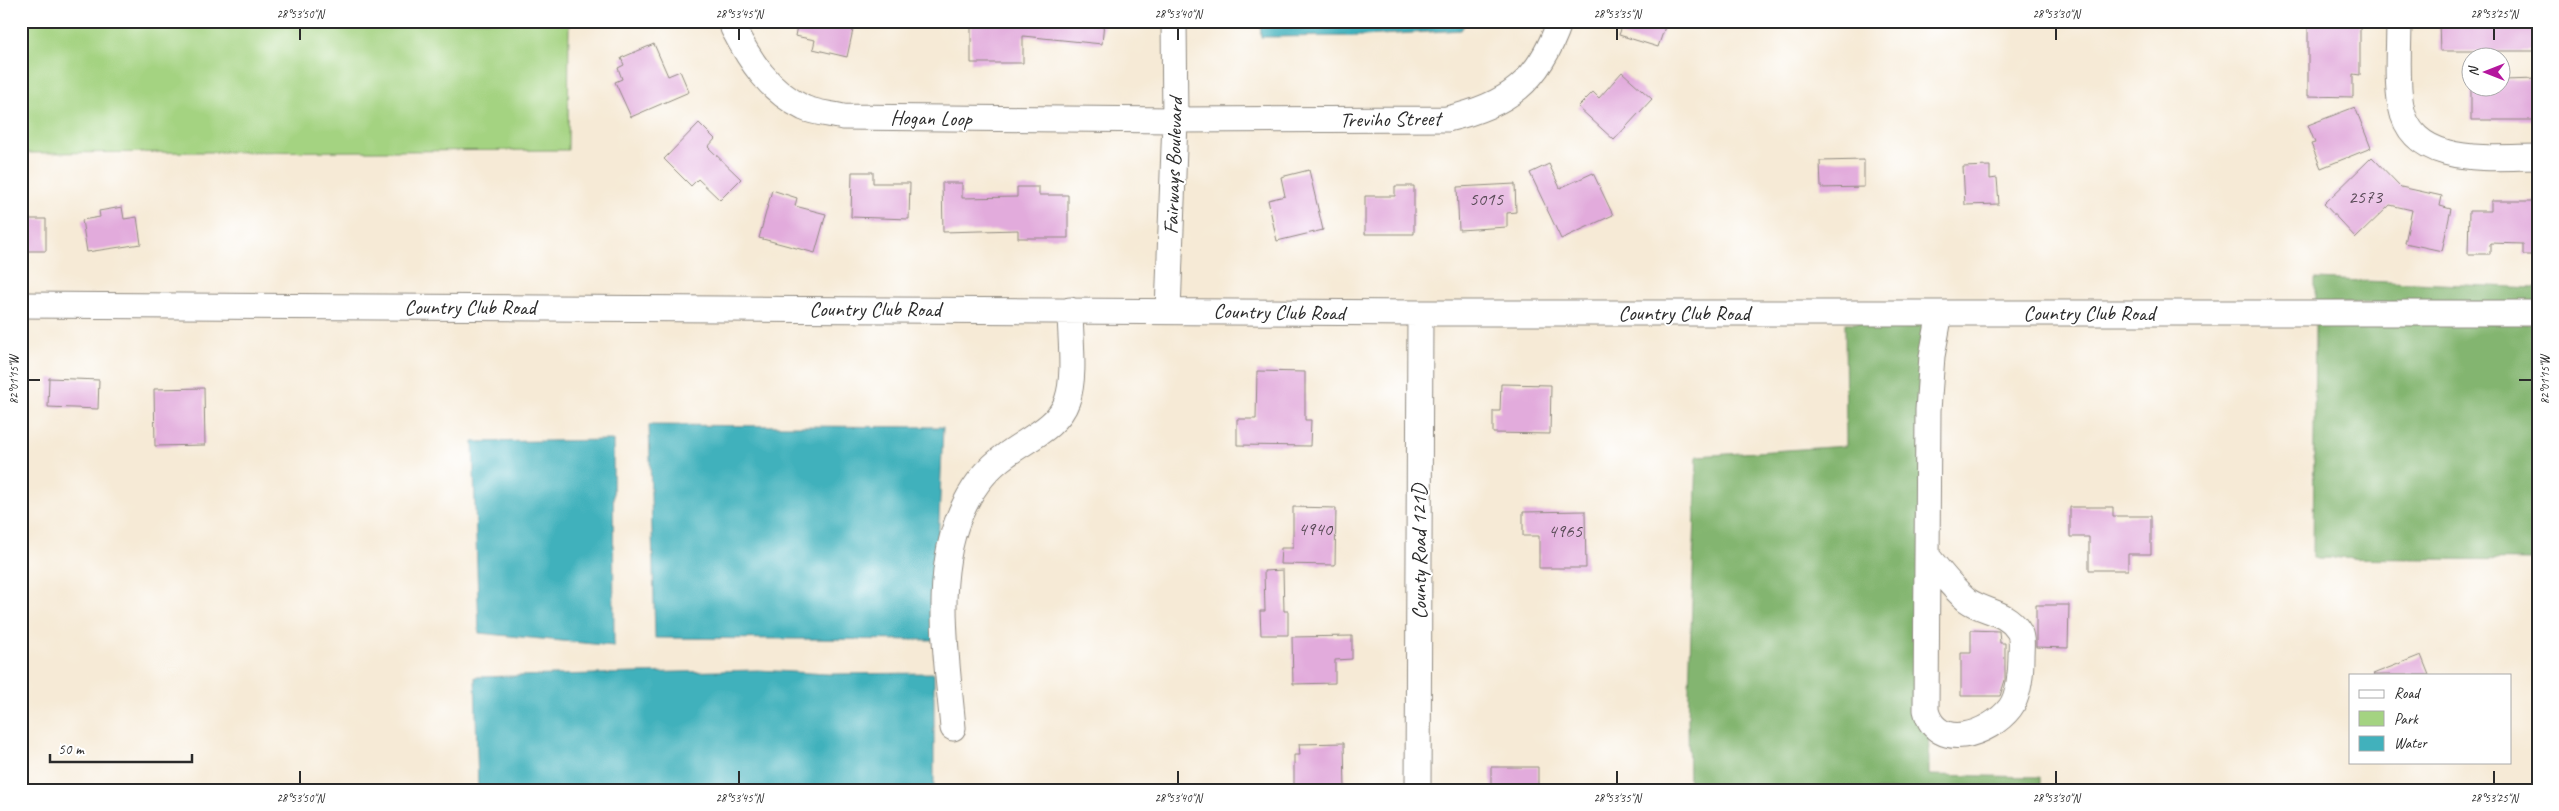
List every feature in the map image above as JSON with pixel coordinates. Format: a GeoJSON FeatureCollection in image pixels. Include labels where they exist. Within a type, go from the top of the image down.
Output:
{"type":"FeatureCollection","features":[{"type":"Feature","properties":{"kind":"street","name":"Hogan Loop"},"geometry":{"type":"LineString","coordinates":[[732,21],[733,28],[752,63],[777,90],[805,108],[843,117],[1175,120]]}},
{"type":"Feature","properties":{"kind":"street","name":"Fairways Boulevard"},"geometry":{"type":"LineString","coordinates":[[1168,311],[1175,120],[1174,21]]}},
{"type":"Feature","properties":{"kind":"street","name":"Treviho Street"},"geometry":{"type":"LineString","coordinates":[[1175,120],[1447,119],[1479,112],[1500,103],[1522,86],[1540,63],[1560,21]]}},
{"type":"Feature","properties":{"kind":"street"},"geometry":{"type":"LineString","coordinates":[[2399,21],[2401,108],[2411,129],[2416,134],[2428,145],[2446,154],[2465,157],[2538,157]]}},
{"type":"Feature","properties":{"kind":"street","name":"Country Club Road"},"geometry":{"type":"LineString","coordinates":[[21,305],[1420,313],[2538,313]]}},
{"type":"Feature","properties":{"kind":"street"},"geometry":{"type":"LineString","coordinates":[[952,728],[943,616],[954,529],[965,503],[984,474],[1005,455],[1062,414],[1071,387],[1070,310]]}},
{"type":"Feature","properties":{"kind":"street","name":"County Road 121D"},"geometry":{"type":"LineString","coordinates":[[1418,790],[1420,313]]}},
{"type":"Feature","properties":{"kind":"street"},"geometry":{"type":"LineString","coordinates":[[1928,557],[1966,599],[1979,608],[1998,613],[2010,621],[2021,637],[2021,665],[2012,706],[2000,719],[1981,731],[1964,735],[1949,734],[1936,730],[1929,723],[1926,710],[1928,410],[1932,356],[1940,313]]}},
{"type":"Feature","properties":{"kind":"green space"},"geometry":{"type":"Polygon","coordinates":[[[21,21],[569,21],[568,150],[21,153],[21,21]]]}},
{"type":"Feature","properties":{"kind":"green space"},"geometry":{"type":"Polygon","coordinates":[[[2315,279],[2538,288],[2538,303],[2315,303],[2315,279]]]}},
{"type":"Feature","properties":{"kind":"green space"},"geometry":{"type":"Polygon","coordinates":[[[1845,323],[1925,323],[1929,775],[2040,777],[2040,790],[1689,790],[1688,718],[1697,456],[1846,446],[1845,323]]]}},
{"type":"Feature","properties":{"kind":"green space"},"geometry":{"type":"Polygon","coordinates":[[[2315,323],[2538,323],[2538,560],[2313,558],[2315,323]]]}},
{"type":"Feature","properties":{"kind":"water"},"geometry":{"type":"Polygon","coordinates":[[[1260,21],[1467,21],[1461,30],[1364,36],[1261,37],[1260,21]]]}},
{"type":"Feature","properties":{"kind":"water"},"geometry":{"type":"Polygon","coordinates":[[[649,425],[943,427],[934,640],[655,638],[649,425]]]}},
{"type":"Feature","properties":{"kind":"water"},"geometry":{"type":"Polygon","coordinates":[[[613,440],[614,646],[479,633],[473,442],[613,440]]]}},
{"type":"Feature","properties":{"kind":"water"},"geometry":{"type":"Polygon","coordinates":[[[758,670],[828,674],[934,673],[934,790],[478,790],[475,677],[758,670]]]}},
{"type":"Feature","properties":{"kind":"building"},"geometry":{"type":"Polygon","coordinates":[[[798,21],[855,21],[847,57],[813,49],[815,40],[795,36],[798,21]]]}},
{"type":"Feature","properties":{"kind":"building"},"geometry":{"type":"Polygon","coordinates":[[[971,21],[1104,21],[1102,44],[1023,36],[1023,63],[971,63],[971,21]]]}},
{"type":"Feature","properties":{"kind":"building"},"geometry":{"type":"Polygon","coordinates":[[[1624,21],[1667,21],[1658,47],[1619,35],[1624,21]]]}},
{"type":"Feature","properties":{"kind":"building"},"geometry":{"type":"Polygon","coordinates":[[[2308,21],[2360,21],[2360,75],[2353,74],[2353,97],[2308,96],[2308,21]]]}},
{"type":"Feature","properties":{"kind":"building"},"geometry":{"type":"Polygon","coordinates":[[[2452,21],[2538,21],[2538,51],[2512,51],[2512,48],[2462,48],[2462,51],[2440,51],[2439,23],[2452,21]]]}},
{"type":"Feature","properties":{"kind":"building"},"geometry":{"type":"Polygon","coordinates":[[[654,44],[668,76],[680,71],[689,92],[631,117],[615,82],[622,79],[618,68],[624,65],[621,58],[654,44]]]}},
{"type":"Feature","properties":{"kind":"building"},"geometry":{"type":"Polygon","coordinates":[[[1622,72],[1652,99],[1614,140],[1578,107],[1593,92],[1599,98],[1622,72]]]}},
{"type":"Feature","properties":{"kind":"building"},"geometry":{"type":"Polygon","coordinates":[[[2538,79],[2538,120],[2471,120],[2471,98],[2512,98],[2512,80],[2538,79]]]}},
{"type":"Feature","properties":{"kind":"building"},"geometry":{"type":"Polygon","coordinates":[[[2355,107],[2371,148],[2321,168],[2311,144],[2315,143],[2308,125],[2355,107]]]}},
{"type":"Feature","properties":{"kind":"building"},"geometry":{"type":"Polygon","coordinates":[[[699,123],[715,139],[708,147],[741,179],[720,200],[698,179],[691,186],[664,159],[699,123]]]}},
{"type":"Feature","properties":{"kind":"building"},"geometry":{"type":"Polygon","coordinates":[[[2372,157],[2401,187],[2442,196],[2440,206],[2451,209],[2442,251],[2405,243],[2412,210],[2390,205],[2356,238],[2324,204],[2372,157]]]}},
{"type":"Feature","properties":{"kind":"building"},"geometry":{"type":"Polygon","coordinates":[[[1864,160],[1864,187],[1821,188],[1820,161],[1864,160]]]}},
{"type":"Feature","properties":{"kind":"building"},"geometry":{"type":"Polygon","coordinates":[[[1549,164],[1560,188],[1593,173],[1613,215],[1561,239],[1530,173],[1549,164]]]}},
{"type":"Feature","properties":{"kind":"building"},"geometry":{"type":"Polygon","coordinates":[[[1990,166],[1990,179],[1997,178],[1999,204],[1965,205],[1963,167],[1990,166]]]}},
{"type":"Feature","properties":{"kind":"building"},"geometry":{"type":"Polygon","coordinates":[[[1309,170],[1323,230],[1277,241],[1268,200],[1285,196],[1281,177],[1309,170]]]}},
{"type":"Feature","properties":{"kind":"building"},"geometry":{"type":"Polygon","coordinates":[[[852,172],[873,172],[873,183],[910,183],[909,219],[851,217],[852,172]]]}},
{"type":"Feature","properties":{"kind":"building"},"geometry":{"type":"Polygon","coordinates":[[[942,183],[962,183],[962,198],[1017,197],[1017,187],[1039,187],[1039,195],[1068,195],[1068,238],[1018,238],[1018,230],[943,232],[942,183]]]}},
{"type":"Feature","properties":{"kind":"building"},"geometry":{"type":"Polygon","coordinates":[[[1515,184],[1516,212],[1507,213],[1507,227],[1459,230],[1457,187],[1515,184]]]}},
{"type":"Feature","properties":{"kind":"building"},"geometry":{"type":"Polygon","coordinates":[[[1395,186],[1414,186],[1414,234],[1365,234],[1365,196],[1395,196],[1395,186]]]}},
{"type":"Feature","properties":{"kind":"building"},"geometry":{"type":"Polygon","coordinates":[[[772,190],[797,198],[795,206],[826,214],[815,253],[759,238],[772,190]]]}},
{"type":"Feature","properties":{"kind":"building"},"geometry":{"type":"Polygon","coordinates":[[[2491,201],[2538,201],[2538,255],[2523,255],[2523,244],[2490,243],[2490,254],[2468,254],[2469,211],[2491,211],[2491,201]]]}},
{"type":"Feature","properties":{"kind":"building"},"geometry":{"type":"Polygon","coordinates":[[[122,207],[124,219],[137,217],[141,244],[87,252],[82,220],[100,217],[99,211],[122,207]]]}},
{"type":"Feature","properties":{"kind":"building"},"geometry":{"type":"Polygon","coordinates":[[[21,219],[46,219],[46,251],[21,251],[21,219]]]}},
{"type":"Feature","properties":{"kind":"building"},"geometry":{"type":"Polygon","coordinates":[[[1257,371],[1305,372],[1305,420],[1311,420],[1310,446],[1237,445],[1237,419],[1256,419],[1257,371]]]}},
{"type":"Feature","properties":{"kind":"building"},"geometry":{"type":"Polygon","coordinates":[[[49,378],[99,380],[98,409],[48,407],[49,378]]]}},
{"type":"Feature","properties":{"kind":"building"},"geometry":{"type":"Polygon","coordinates":[[[1501,384],[1551,385],[1550,434],[1493,433],[1493,411],[1500,411],[1501,384]]]}},
{"type":"Feature","properties":{"kind":"building"},"geometry":{"type":"Polygon","coordinates":[[[204,388],[205,445],[155,446],[154,389],[204,388]]]}},
{"type":"Feature","properties":{"kind":"building"},"geometry":{"type":"Polygon","coordinates":[[[1293,507],[1336,508],[1335,565],[1280,564],[1281,548],[1293,548],[1293,507]]]}},
{"type":"Feature","properties":{"kind":"building"},"geometry":{"type":"Polygon","coordinates":[[[2070,507],[2113,507],[2113,516],[2151,516],[2151,554],[2128,554],[2128,570],[2089,570],[2089,537],[2070,537],[2070,507]]]}},
{"type":"Feature","properties":{"kind":"building"},"geometry":{"type":"Polygon","coordinates":[[[1585,511],[1586,568],[1539,568],[1539,536],[1523,536],[1523,512],[1585,511]]]}},
{"type":"Feature","properties":{"kind":"building"},"geometry":{"type":"Polygon","coordinates":[[[1283,570],[1284,611],[1288,611],[1288,635],[1261,635],[1260,611],[1265,611],[1264,571],[1283,570]]]}},
{"type":"Feature","properties":{"kind":"building"},"geometry":{"type":"Polygon","coordinates":[[[2036,605],[2069,605],[2068,648],[2036,647],[2036,605]]]}},
{"type":"Feature","properties":{"kind":"building"},"geometry":{"type":"Polygon","coordinates":[[[1971,630],[1999,631],[2000,643],[2005,643],[2005,680],[2000,696],[1961,696],[1961,653],[1971,653],[1971,630]]]}},
{"type":"Feature","properties":{"kind":"building"},"geometry":{"type":"Polygon","coordinates":[[[1352,636],[1352,659],[1335,660],[1335,683],[1293,684],[1292,637],[1352,636]]]}},
{"type":"Feature","properties":{"kind":"building"},"geometry":{"type":"Polygon","coordinates":[[[2421,655],[2429,674],[2373,674],[2421,655]]]}},
{"type":"Feature","properties":{"kind":"building"},"geometry":{"type":"Polygon","coordinates":[[[1344,743],[1345,790],[1294,790],[1294,755],[1300,755],[1299,744],[1344,743]]]}},
{"type":"Feature","properties":{"kind":"building"},"geometry":{"type":"Polygon","coordinates":[[[1491,767],[1538,767],[1538,790],[1491,790],[1491,767]]]}}]}
